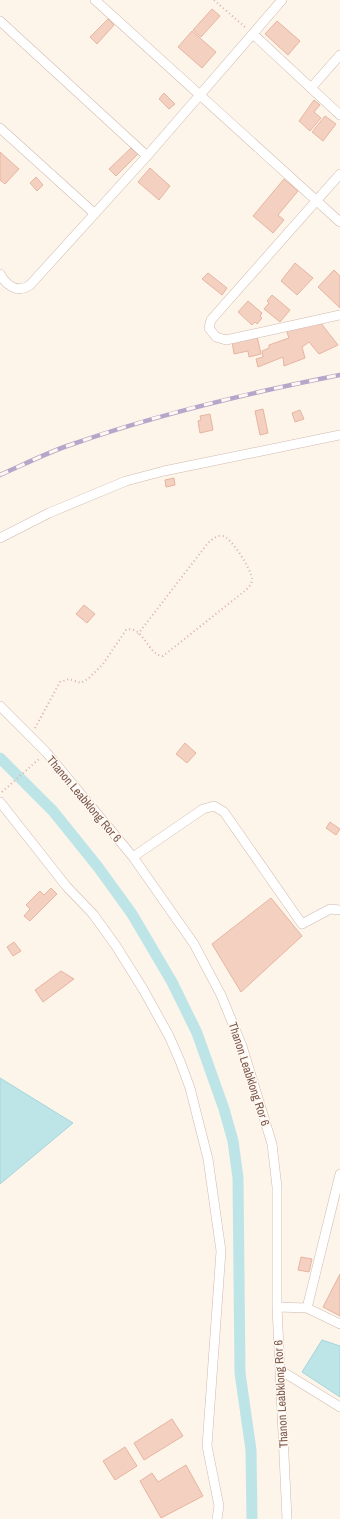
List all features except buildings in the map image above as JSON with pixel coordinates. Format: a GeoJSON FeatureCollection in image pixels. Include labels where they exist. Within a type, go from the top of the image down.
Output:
{"type":"FeatureCollection","features":[{"type":"Feature","properties":{"kind":"street"},"geometry":{"type":"LineString","coordinates":[[95,0],[340,222]]}},
{"type":"Feature","properties":{"kind":"street"},"geometry":{"type":"LineString","coordinates":[[0,274],[10,286],[22,288],[29,286],[147,156],[200,94],[254,35],[282,0]]}},
{"type":"Feature","properties":{"kind":"street"},"geometry":{"type":"LineString","coordinates":[[0,21],[147,156]]}},
{"type":"Feature","properties":{"kind":"street"},"geometry":{"type":"LineString","coordinates":[[254,35],[340,115]]}},
{"type":"Feature","properties":{"kind":"street"},"geometry":{"type":"LineString","coordinates":[[311,88],[340,55]]}},
{"type":"Feature","properties":{"kind":"street"},"geometry":{"type":"LineString","coordinates":[[0,128],[95,214]]}},
{"type":"Feature","properties":{"kind":"street"},"geometry":{"type":"LineString","coordinates":[[340,174],[211,320],[209,328],[216,338],[226,340],[340,315]]}},
{"type":"Feature","properties":{"kind":"street"},"geometry":{"type":"LineString","coordinates":[[0,538],[49,513],[126,481],[164,471],[340,435]]}},
{"type":"Feature","properties":{"kind":"street","name":"Thanon Leabklong Ror 6"},"geometry":{"type":"LineString","coordinates":[[0,706],[46,752],[133,857],[194,944],[233,1024],[251,1072],[272,1144],[277,1187],[277,1307],[287,1519]]}},
{"type":"Feature","properties":{"kind":"street"},"geometry":{"type":"LineString","coordinates":[[0,802],[67,887],[93,914],[116,946],[143,989],[169,1036],[190,1088],[208,1159],[221,1251],[207,1446],[219,1506],[217,1519]]}},
{"type":"Feature","properties":{"kind":"street"},"geometry":{"type":"LineString","coordinates":[[133,857],[203,809],[214,806],[224,812],[302,924],[330,909],[340,910]]}},
{"type":"Feature","properties":{"kind":"street"},"geometry":{"type":"LineString","coordinates":[[307,1308],[340,1174]]}},
{"type":"Feature","properties":{"kind":"street"},"geometry":{"type":"LineString","coordinates":[[277,1307],[307,1308],[340,1324]]}},
{"type":"Feature","properties":{"kind":"street"},"geometry":{"type":"LineString","coordinates":[[280,1370],[340,1407]]}},
{"type":"Feature","properties":{"kind":"path"},"geometry":{"type":"LineString","coordinates":[[214,0],[254,35]]}},
{"type":"Feature","properties":{"kind":"path"},"geometry":{"type":"LineString","coordinates":[[29,735],[38,724],[60,682],[69,679],[84,683],[108,658],[123,632],[130,628],[138,634],[156,654],[163,656],[250,587],[252,577],[241,556],[228,538],[218,536],[208,543],[138,634]]}},
{"type":"Feature","properties":{"kind":"path"},"geometry":{"type":"LineString","coordinates":[[0,795],[46,752]]}},
{"type":"Feature","properties":{"kind":"water"},"geometry":{"type":"Polygon","coordinates":[[[0,1078],[73,1123],[0,1184],[0,1078]]]}},
{"type":"Feature","properties":{"kind":"water"},"geometry":{"type":"Polygon","coordinates":[[[322,1340],[340,1346],[340,1397],[302,1372],[322,1340]]]}},
{"type":"Feature","properties":{"kind":"waterway"},"geometry":{"type":"LineString","coordinates":[[0,758],[53,811],[98,867],[132,914],[172,982],[197,1033],[224,1109],[233,1141],[238,1178],[240,1373],[251,1450],[252,1519]]}},
{"type":"Feature","properties":{"kind":"railway"},"geometry":{"type":"LineString","coordinates":[[0,475],[61,448],[136,424],[237,397],[340,375]]}}]}
